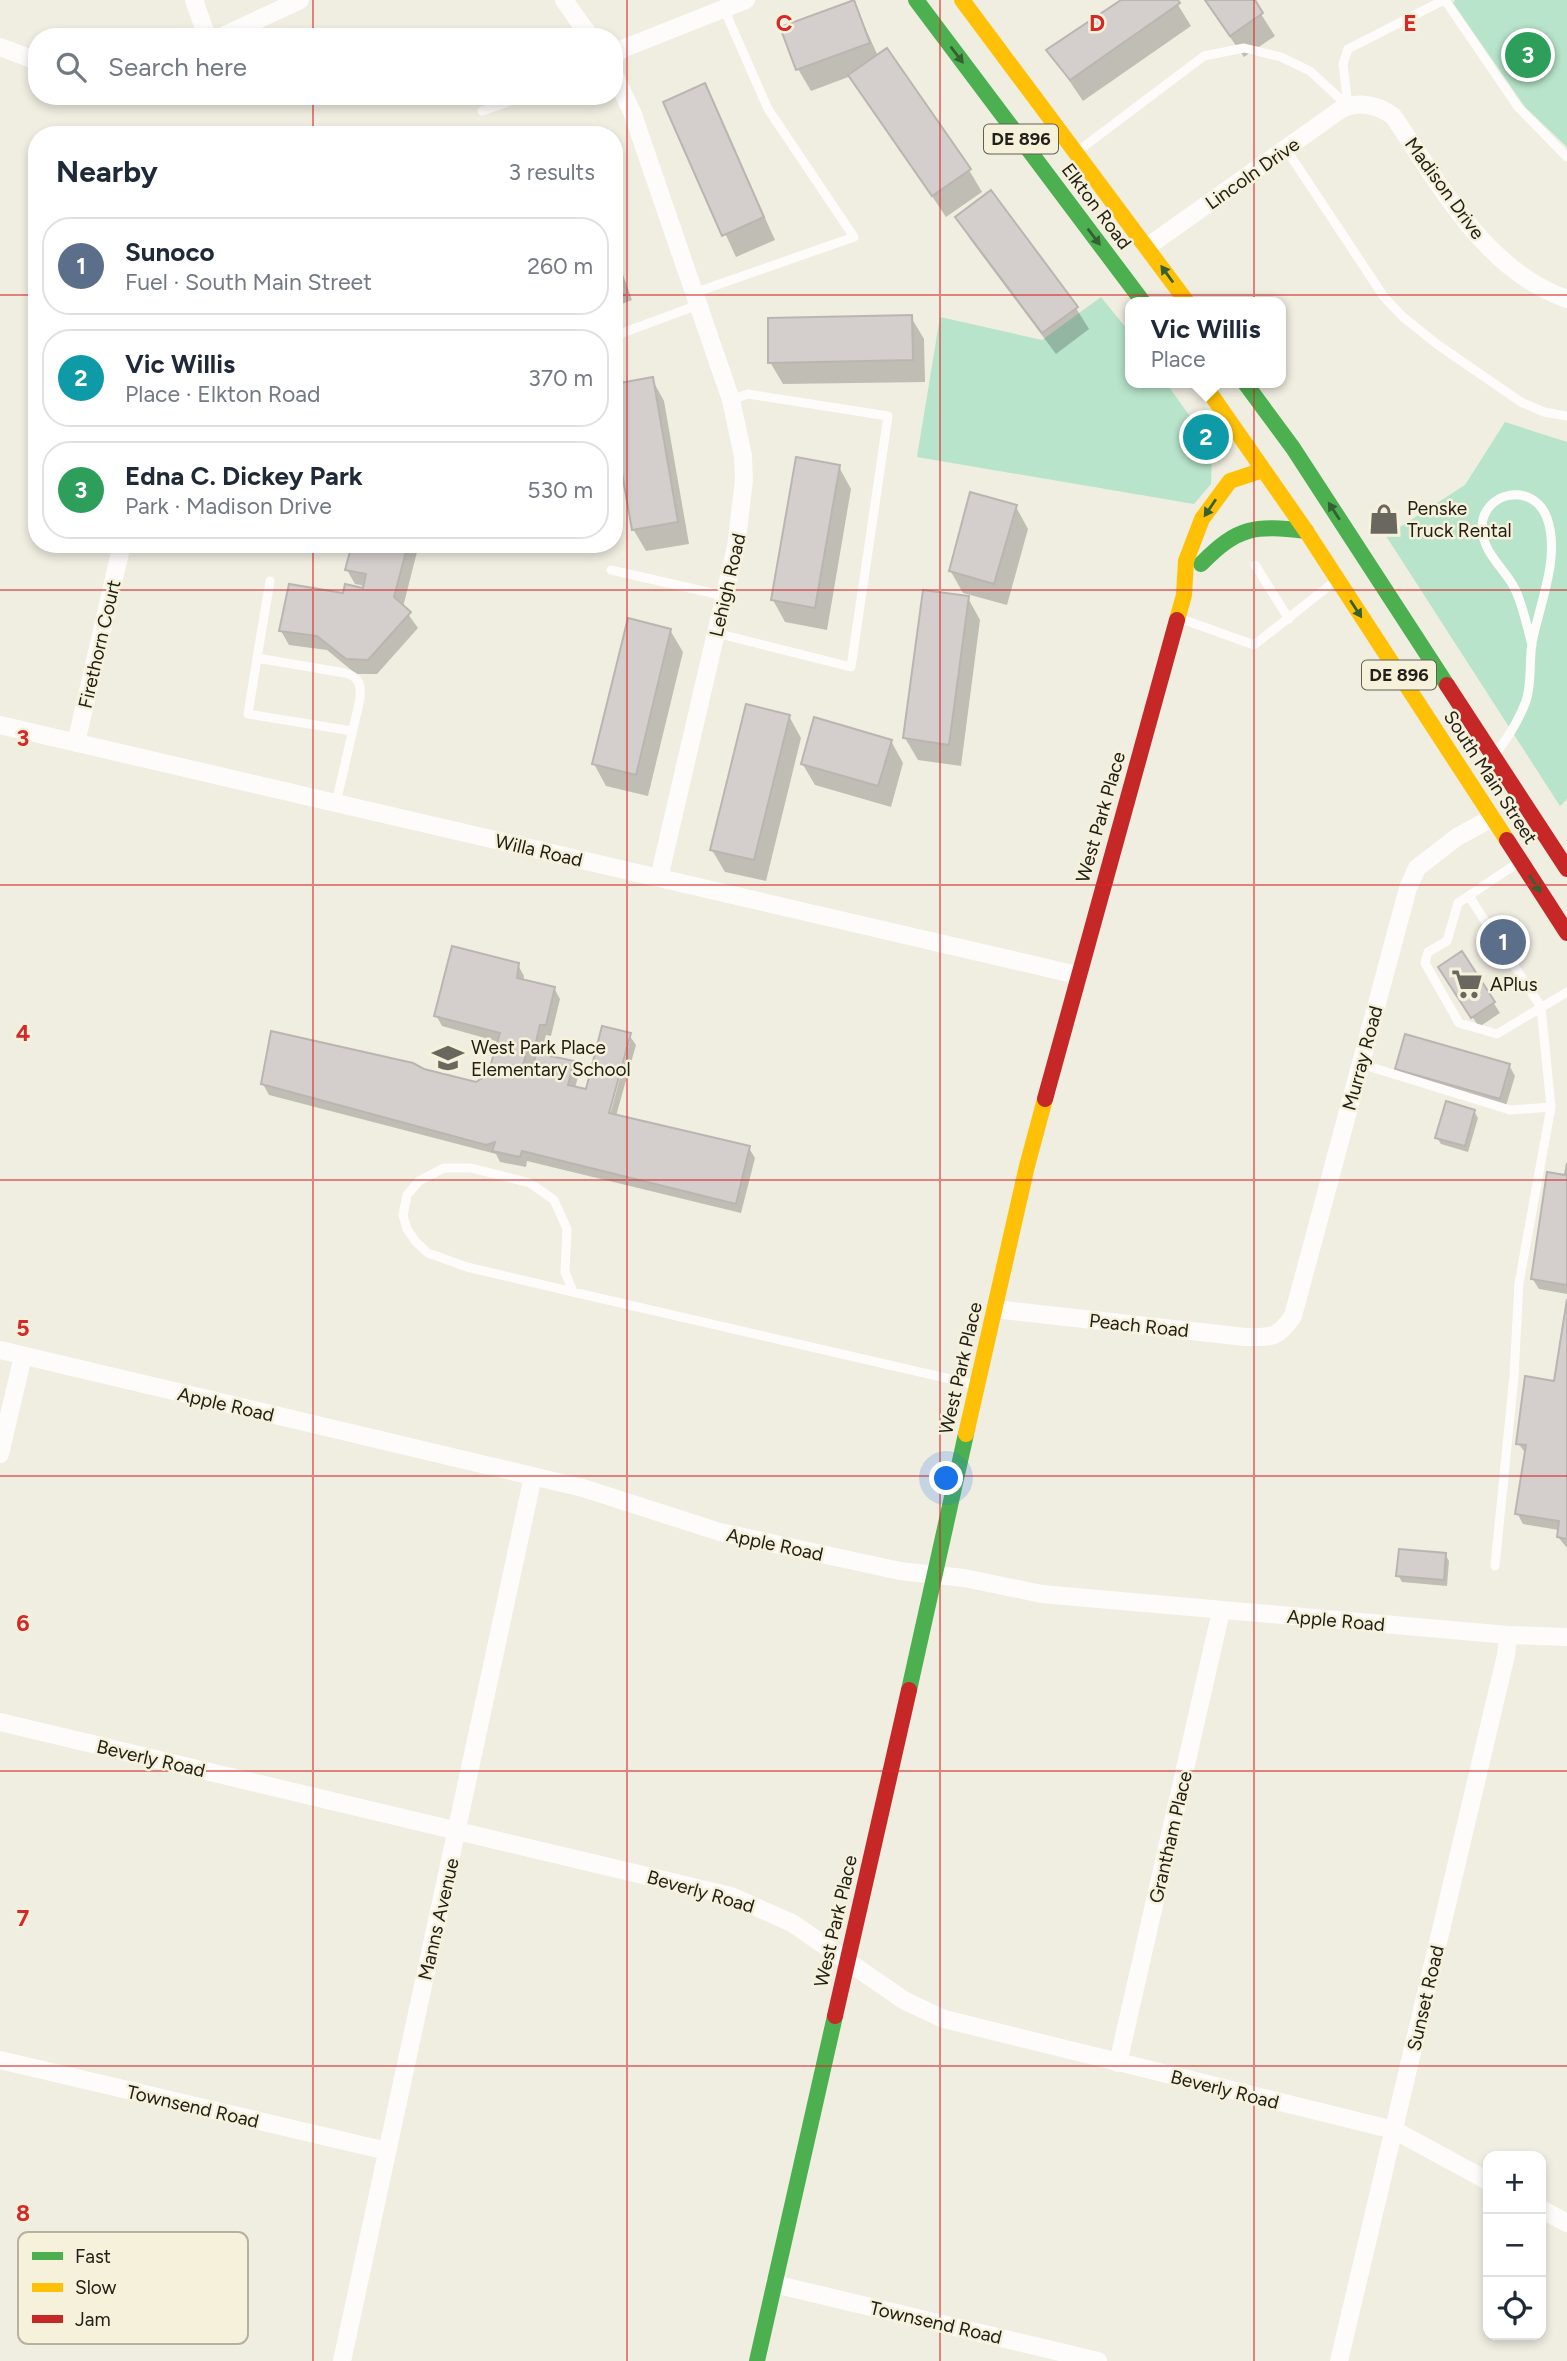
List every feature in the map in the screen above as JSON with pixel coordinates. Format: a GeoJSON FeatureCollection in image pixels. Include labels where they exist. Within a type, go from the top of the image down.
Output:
{"type":"FeatureCollection","features":[{"type":"Feature","properties":{"kind":"street"},"geometry":{"type":"LineString","coordinates":[[194,0],[204,28]]}},
{"type":"Feature","properties":{"kind":"street"},"geometry":{"type":"LineString","coordinates":[[240,28],[300,0]]}},
{"type":"Feature","properties":{"kind":"street"},"geometry":{"type":"LineString","coordinates":[[564,0],[584,28]]}},
{"type":"Feature","properties":{"kind":"street"},"geometry":{"type":"LineString","coordinates":[[623,49],[746,0]]}},
{"type":"Feature","properties":{"kind":"street","name":"Elkton Road"},"geometry":{"type":"LineString","coordinates":[[916,0],[1139,297]]}},
{"type":"Feature","properties":{"kind":"street","name":"Elkton Road"},"geometry":{"type":"LineString","coordinates":[[962,0],[1183,297]]}},
{"type":"Feature","properties":{"kind":"street"},"geometry":{"type":"LineString","coordinates":[[0,47],[28,58]]}},
{"type":"Feature","properties":{"kind":"street","name":"Lehigh Road"},"geometry":{"type":"LineString","coordinates":[[623,94],[632,112],[731,400],[743,456],[743,502],[725,596],[659,878]]}},
{"type":"Feature","properties":{"kind":"street","name":"Lincoln Drive"},"geometry":{"type":"LineString","coordinates":[[1147,247],[1353,105]]}},
{"type":"Feature","properties":{"kind":"street","name":"Madison Drive"},"geometry":{"type":"LineString","coordinates":[[1353,105],[1384,109],[1393,116],[1476,236],[1512,267],[1567,299]]}},
{"type":"Feature","properties":{"kind":"street","name":"DE 896"},"geometry":{"type":"LineString","coordinates":[[1208,388],[1278,459]]}},
{"type":"Feature","properties":{"kind":"street","name":"DE 896"},"geometry":{"type":"LineString","coordinates":[[1247,388],[1278,459]]}},
{"type":"Feature","properties":{"kind":"street","name":"South Main Street"},"geometry":{"type":"LineString","coordinates":[[1278,459],[1306,531],[1567,933]]}},
{"type":"Feature","properties":{"kind":"street","name":"South Main Street"},"geometry":{"type":"LineString","coordinates":[[1278,459],[1494,756],[1567,868]]}},
{"type":"Feature","properties":{"kind":"street","name":"West Park Place"},"geometry":{"type":"LineString","coordinates":[[757,2361],[1027,1166],[1077,975],[1184,595],[1217,526],[1278,459]]}},
{"type":"Feature","properties":{"kind":"street","name":"West Park Place"},"geometry":{"type":"LineString","coordinates":[[1184,595],[1186,561],[1202,519],[1230,481],[1278,459]]}},
{"type":"Feature","properties":{"kind":"street"},"geometry":{"type":"LineString","coordinates":[[1201,564],[1227,537],[1243,529],[1258,526],[1306,531]]}},
{"type":"Feature","properties":{"kind":"street","name":"Firethorn Court"},"geometry":{"type":"LineString","coordinates":[[76,743],[120,553]]}},
{"type":"Feature","properties":{"kind":"street","name":"Willa Road"},"geometry":{"type":"LineString","coordinates":[[0,725],[1077,975]]}},
{"type":"Feature","properties":{"kind":"street","name":"Murray Road"},"geometry":{"type":"LineString","coordinates":[[1281,1333],[1293,1316],[1408,888],[1417,868],[1457,837],[1492,818]]}},
{"type":"Feature","properties":{"kind":"street","name":"Peach Road"},"geometry":{"type":"LineString","coordinates":[[995,1309],[1245,1337],[1272,1337],[1281,1333]]}},
{"type":"Feature","properties":{"kind":"street","name":"Apple Road"},"geometry":{"type":"LineString","coordinates":[[0,1350],[533,1476],[642,1506],[720,1532],[900,1571],[1042,1594],[1508,1635],[1567,1637]]}},
{"type":"Feature","properties":{"kind":"street"},"geometry":{"type":"LineString","coordinates":[[0,1454],[23,1356]]}},
{"type":"Feature","properties":{"kind":"street","name":"Manns Avenue"},"geometry":{"type":"LineString","coordinates":[[342,2361],[533,1476]]}},
{"type":"Feature","properties":{"kind":"street","name":"Grantham Place"},"geometry":{"type":"LineString","coordinates":[[1118,2063],[1222,1611]]}},
{"type":"Feature","properties":{"kind":"street","name":"Sunset Road"},"geometry":{"type":"LineString","coordinates":[[1339,2361],[1506,1655],[1508,1635]]}},
{"type":"Feature","properties":{"kind":"street","name":"Beverly Road"},"geometry":{"type":"LineString","coordinates":[[0,1722],[731,1896],[792,1923],[848,1959],[905,2001],[944,2019],[1394,2130],[1483,2178]]}},
{"type":"Feature","properties":{"kind":"street","name":"Townsend Road"},"geometry":{"type":"LineString","coordinates":[[0,2060],[387,2151]]}},
{"type":"Feature","properties":{"kind":"street"},"geometry":{"type":"LineString","coordinates":[[1546,2212],[1567,2223]]}},
{"type":"Feature","properties":{"kind":"street","name":"Townsend Road"},"geometry":{"type":"LineString","coordinates":[[774,2284],[1098,2361]]}},
{"type":"Feature","properties":{"kind":"lane"},"geometry":{"type":"LineString","coordinates":[[1353,105],[1343,64],[1348,49],[1445,0],[1518,107],[1567,158]]}},
{"type":"Feature","properties":{"kind":"lane"},"geometry":{"type":"LineString","coordinates":[[623,332],[696,299],[855,237],[768,109],[724,9]]}},
{"type":"Feature","properties":{"kind":"lane"},"geometry":{"type":"LineString","coordinates":[[1076,153],[1204,56],[1244,48],[1281,57],[1310,71],[1353,105]]}},
{"type":"Feature","properties":{"kind":"lane"},"geometry":{"type":"LineString","coordinates":[[482,111],[499,105]]}},
{"type":"Feature","properties":{"kind":"lane"},"geometry":{"type":"LineString","coordinates":[[1286,149],[1384,296],[1402,317],[1530,408],[1567,416]]}},
{"type":"Feature","properties":{"kind":"lane"},"geometry":{"type":"LineString","coordinates":[[716,633],[851,667],[888,416],[748,394],[731,400]]}},
{"type":"Feature","properties":{"kind":"lane"},"geometry":{"type":"LineString","coordinates":[[1494,756],[1517,723],[1527,698],[1532,645],[1546,580],[1551,537],[1546,517],[1538,505],[1526,494],[1510,494],[1497,500],[1486,513],[1482,529],[1489,552],[1515,590],[1532,645]]}},
{"type":"Feature","properties":{"kind":"lane"},"geometry":{"type":"LineString","coordinates":[[1255,565],[1289,619]]}},
{"type":"Feature","properties":{"kind":"lane"},"geometry":{"type":"LineString","coordinates":[[611,570],[725,596]]}},
{"type":"Feature","properties":{"kind":"lane"},"geometry":{"type":"LineString","coordinates":[[1177,617],[1254,645],[1337,579]]}},
{"type":"Feature","properties":{"kind":"lane"},"geometry":{"type":"LineString","coordinates":[[270,581],[248,714],[352,731]]}},
{"type":"Feature","properties":{"kind":"lane"},"geometry":{"type":"LineString","coordinates":[[257,659],[357,678],[360,699],[335,803]]}},
{"type":"Feature","properties":{"kind":"lane"},"geometry":{"type":"LineString","coordinates":[[1520,861],[1458,904],[1447,941],[1428,952],[1425,963],[1459,1023],[1497,1034],[1567,992]]}},
{"type":"Feature","properties":{"kind":"lane"},"geometry":{"type":"LineString","coordinates":[[1469,896],[1492,932]]}},
{"type":"Feature","properties":{"kind":"lane"},"geometry":{"type":"LineString","coordinates":[[1495,1566],[1514,1376],[1520,1283],[1551,1107],[1541,1007],[1507,956]]}},
{"type":"Feature","properties":{"kind":"lane"},"geometry":{"type":"LineString","coordinates":[[1361,1064],[1510,1110],[1551,1107]]}},
{"type":"Feature","properties":{"kind":"lane"},"geometry":{"type":"LineString","coordinates":[[573,1292],[565,1272],[567,1229],[554,1200],[530,1183],[471,1168],[444,1168],[419,1181],[407,1195],[403,1215],[407,1229],[428,1253],[467,1267],[573,1292],[978,1385]]}},
{"type":"Feature","properties":{"kind":"green space"},"geometry":{"type":"Polygon","coordinates":[[[1455,0],[1567,0],[1567,147],[1525,107],[1453,3],[1455,0]]]}},
{"type":"Feature","properties":{"kind":"green space"},"geometry":{"type":"Polygon","coordinates":[[[1101,297],[1125,327],[1125,388],[1170,388],[1212,447],[1211,484],[1194,504],[917,457],[940,317],[1042,340],[1101,297]]]}},
{"type":"Feature","properties":{"kind":"green space"},"geometry":{"type":"Polygon","coordinates":[[[1505,422],[1567,442],[1567,799],[1560,806],[1386,536],[1465,485],[1505,422]]]}},
{"type":"Feature","properties":{"kind":"building"},"geometry":{"type":"Polygon","coordinates":[[[854,0],[870,43],[796,70],[780,27],[854,0]]]}},
{"type":"Feature","properties":{"kind":"building"},"geometry":{"type":"Polygon","coordinates":[[[1121,0],[1178,0],[1180,3],[1070,80],[1046,50],[1121,0]]]}},
{"type":"Feature","properties":{"kind":"building"},"geometry":{"type":"Polygon","coordinates":[[[1205,0],[1255,0],[1263,13],[1230,36],[1205,0]]]}},
{"type":"Feature","properties":{"kind":"building"},"geometry":{"type":"Polygon","coordinates":[[[887,48],[971,169],[932,196],[848,75],[887,48]]]}},
{"type":"Feature","properties":{"kind":"building"},"geometry":{"type":"Polygon","coordinates":[[[705,83],[764,217],[722,236],[663,102],[705,83]]]}},
{"type":"Feature","properties":{"kind":"building"},"geometry":{"type":"Polygon","coordinates":[[[991,190],[1078,307],[1042,333],[955,217],[991,190]]]}},
{"type":"Feature","properties":{"kind":"building"},"geometry":{"type":"Polygon","coordinates":[[[912,315],[913,360],[768,363],[768,318],[912,315]]]}},
{"type":"Feature","properties":{"kind":"building"},"geometry":{"type":"Polygon","coordinates":[[[653,377],[678,522],[632,530],[623,478],[623,382],[653,377]]]}},
{"type":"Feature","properties":{"kind":"building"},"geometry":{"type":"Polygon","coordinates":[[[796,457],[840,465],[815,608],[771,600],[796,457]]]}},
{"type":"Feature","properties":{"kind":"building"},"geometry":{"type":"Polygon","coordinates":[[[970,492],[1017,505],[994,584],[949,571],[970,492]]]}},
{"type":"Feature","properties":{"kind":"building"},"geometry":{"type":"Polygon","coordinates":[[[350,553],[406,553],[394,597],[411,612],[368,660],[346,659],[317,636],[279,631],[289,584],[343,593],[345,584],[363,588],[366,574],[345,570],[350,553]]]}},
{"type":"Feature","properties":{"kind":"building"},"geometry":{"type":"Polygon","coordinates":[[[923,590],[969,596],[949,745],[903,738],[923,590]]]}},
{"type":"Feature","properties":{"kind":"building"},"geometry":{"type":"Polygon","coordinates":[[[628,618],[671,629],[636,775],[592,764],[628,618]]]}},
{"type":"Feature","properties":{"kind":"building"},"geometry":{"type":"Polygon","coordinates":[[[746,704],[790,715],[754,860],[710,850],[746,704]]]}},
{"type":"Feature","properties":{"kind":"building"},"geometry":{"type":"Polygon","coordinates":[[[814,717],[892,740],[878,786],[801,764],[814,717]]]}},
{"type":"Feature","properties":{"kind":"building"},"geometry":{"type":"Polygon","coordinates":[[[1513,918],[1529,942],[1493,965],[1477,941],[1513,918]]]}},
{"type":"Feature","properties":{"kind":"building","name":"West Park Place Elementary School"},"geometry":{"type":"Polygon","coordinates":[[[452,946],[519,963],[517,978],[555,987],[546,1025],[540,1025],[535,1046],[528,1047],[522,1069],[532,1072],[536,1053],[574,1061],[568,1085],[586,1089],[602,1026],[631,1033],[609,1113],[750,1146],[736,1204],[522,1151],[520,1157],[492,1151],[495,1142],[486,1145],[261,1084],[271,1031],[413,1063],[424,1069],[476,1082],[488,1074],[500,1033],[434,1016],[452,946]]]}},
{"type":"Feature","properties":{"kind":"building","name":"APlus"},"geometry":{"type":"Polygon","coordinates":[[[1462,951],[1495,1002],[1471,1018],[1438,967],[1462,951]]]}},
{"type":"Feature","properties":{"kind":"building"},"geometry":{"type":"Polygon","coordinates":[[[1405,1034],[1510,1064],[1500,1099],[1395,1069],[1405,1034]]]}},
{"type":"Feature","properties":{"kind":"building"},"geometry":{"type":"Polygon","coordinates":[[[1446,1101],[1475,1110],[1465,1146],[1435,1138],[1446,1101]]]}},
{"type":"Feature","properties":{"kind":"building"},"geometry":{"type":"Polygon","coordinates":[[[1567,1163],[1567,1285],[1531,1279],[1547,1172],[1565,1175],[1567,1163]]]}},
{"type":"Feature","properties":{"kind":"building"},"geometry":{"type":"Polygon","coordinates":[[[1567,1299],[1567,1539],[1557,1537],[1559,1521],[1515,1514],[1526,1445],[1516,1444],[1525,1376],[1554,1381],[1567,1299]]]}},
{"type":"Feature","properties":{"kind":"building"},"geometry":{"type":"Polygon","coordinates":[[[1399,1549],[1446,1553],[1444,1580],[1396,1576],[1399,1549]]]}},
{"type":"Feature","properties":{"kind":"traffic: fast"},"geometry":{"type":"LineString","coordinates":[[916,0],[1139,297]]}},
{"type":"Feature","properties":{"kind":"traffic: fast"},"geometry":{"type":"LineString","coordinates":[[1249,388],[1293,448],[1447,685]]}},
{"type":"Feature","properties":{"kind":"traffic: fast"},"geometry":{"type":"LineString","coordinates":[[1201,564],[1226,542],[1248,531],[1273,528],[1306,531]]}},
{"type":"Feature","properties":{"kind":"traffic: fast"},"geometry":{"type":"LineString","coordinates":[[909,1690],[966,1434]]}},
{"type":"Feature","properties":{"kind":"traffic: fast"},"geometry":{"type":"LineString","coordinates":[[757,2361],[835,2016]]}},
{"type":"Feature","properties":{"kind":"traffic: slow"},"geometry":{"type":"LineString","coordinates":[[962,0],[1183,297]]}},
{"type":"Feature","properties":{"kind":"traffic: slow"},"geometry":{"type":"LineString","coordinates":[[1206,388],[1306,531],[1507,840]]}},
{"type":"Feature","properties":{"kind":"traffic: slow"},"geometry":{"type":"LineString","coordinates":[[1177,620],[1184,595],[1186,561],[1202,519],[1230,481],[1263,470]]}},
{"type":"Feature","properties":{"kind":"traffic: slow"},"geometry":{"type":"LineString","coordinates":[[966,1434],[1027,1166],[1045,1099]]}},
{"type":"Feature","properties":{"kind":"traffic: jam"},"geometry":{"type":"LineString","coordinates":[[1045,1099],[1177,620]]}},
{"type":"Feature","properties":{"kind":"traffic: jam"},"geometry":{"type":"LineString","coordinates":[[1447,685],[1567,869]]}},
{"type":"Feature","properties":{"kind":"traffic: jam"},"geometry":{"type":"LineString","coordinates":[[1507,840],[1567,933]]}},
{"type":"Feature","properties":{"kind":"traffic: jam"},"geometry":{"type":"LineString","coordinates":[[835,2016],[909,1690]]}},
{"type":"Feature","properties":{"kind":"place","name":"Edna C. Dickey Park"},"geometry":{"type":"Point","coordinates":[1528,55]}},
{"type":"Feature","properties":{"kind":"place","name":"Vic Willis"},"geometry":{"type":"Point","coordinates":[1206,437]}},
{"type":"Feature","properties":{"kind":"place","name":"Penske Truck Rental"},"geometry":{"type":"Point","coordinates":[1384,519]}},
{"type":"Feature","properties":{"kind":"place","name":"Sunoco"},"geometry":{"type":"Point","coordinates":[1503,942]}},
{"type":"Feature","properties":{"kind":"place","name":"APlus"},"geometry":{"type":"Point","coordinates":[1467,984]}},
{"type":"Feature","properties":{"kind":"place","name":"West Park Place Elementary School"},"geometry":{"type":"Point","coordinates":[448,1058]}}]}
